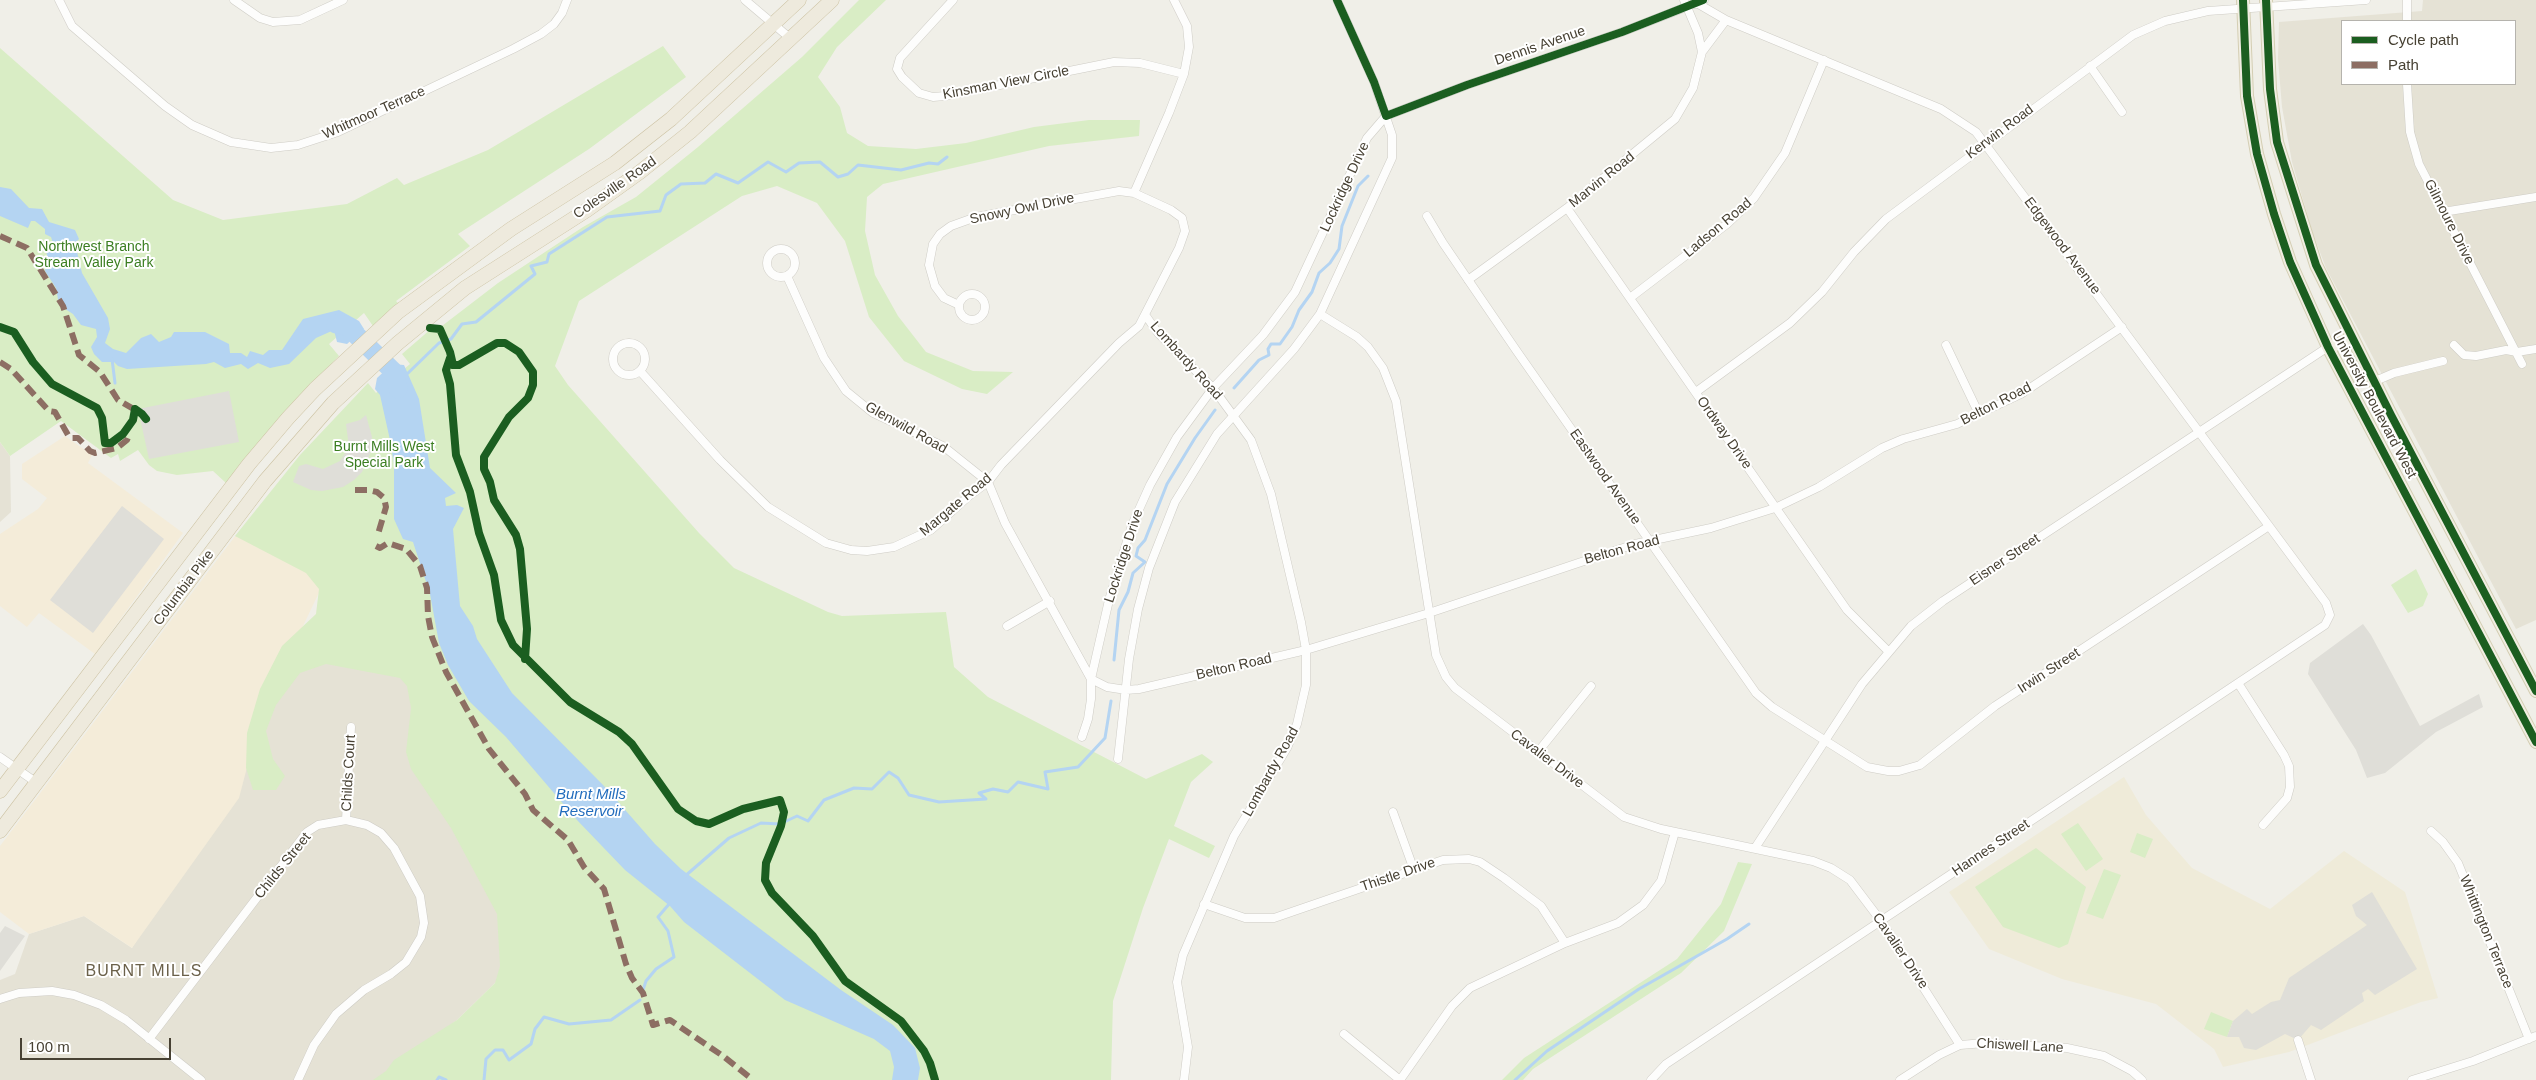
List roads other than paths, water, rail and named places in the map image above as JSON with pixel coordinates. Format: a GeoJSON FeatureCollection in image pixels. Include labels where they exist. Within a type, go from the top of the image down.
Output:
{"type":"FeatureCollection","features":[{"type":"Feature","properties":{"kind":"highway","name":"Colesville Road"},"geometry":{"type":"LineString","coordinates":[[370,338],[398,312],[481,251],[615,163],[671,119],[799,0]]}},
{"type":"Feature","properties":{"kind":"highway","name":"Colesville Road"},"geometry":{"type":"LineString","coordinates":[[385,355],[465,288],[587,210],[640,172],[690,132],[832,0]]}},
{"type":"Feature","properties":{"kind":"highway","name":"Columbia Pike"},"geometry":{"type":"LineString","coordinates":[[0,792],[249,464],[288,418],[352,353],[370,338]]}},
{"type":"Feature","properties":{"kind":"highway","name":"Columbia Pike"},"geometry":{"type":"LineString","coordinates":[[0,831],[265,481],[312,426],[385,355]]}},
{"type":"Feature","properties":{"kind":"main road","name":"University Boulevard West"},"geometry":{"type":"LineString","coordinates":[[2266,4],[2270,89],[2277,142],[2316,265],[2373,382],[2536,691]]}},
{"type":"Feature","properties":{"kind":"main road","name":"University Boulevard West"},"geometry":{"type":"LineString","coordinates":[[2243,5],[2248,96],[2256,154],[2290,262],[2328,347],[2535,736]]}},
{"type":"Feature","properties":{"kind":"main road"},"geometry":{"type":"LineString","coordinates":[[2328,347],[2352,340]]}},
{"type":"Feature","properties":{"kind":"street","name":"Whitmoor Terrace"},"geometry":{"type":"LineString","coordinates":[[58,0],[72,26],[165,106],[192,126],[231,142],[271,148],[298,145],[338,132],[541,34],[554,24],[562,14],[567,0]]}},
{"type":"Feature","properties":{"kind":"street"},"geometry":{"type":"LineString","coordinates":[[234,0],[254,15],[273,22],[300,20],[343,0]]}},
{"type":"Feature","properties":{"kind":"street"},"geometry":{"type":"LineString","coordinates":[[745,0],[791,39]]}},
{"type":"Feature","properties":{"kind":"street","name":"Kinsman View Circle"},"geometry":{"type":"LineString","coordinates":[[954,0],[900,58],[897,69],[902,77],[919,93],[945,96],[1114,62],[1140,63],[1184,74]]}},
{"type":"Feature","properties":{"kind":"street"},"geometry":{"type":"LineString","coordinates":[[1134,193],[1184,74],[1189,47],[1187,26],[1174,0]]}},
{"type":"Feature","properties":{"kind":"street"},"geometry":{"type":"LineString","coordinates":[[1337,0],[1374,82],[1386,116]]}},
{"type":"Feature","properties":{"kind":"street","name":"Kerwin Road"},"geometry":{"type":"LineString","coordinates":[[1696,392],[1790,323],[1822,292],[1854,252],[1886,219],[1985,143],[2133,35],[2165,21],[2243,5],[2366,0]]}},
{"type":"Feature","properties":{"kind":"street"},"geometry":{"type":"LineString","coordinates":[[2407,0],[2407,20]]}},
{"type":"Feature","properties":{"kind":"street","name":"Dennis Avenue"},"geometry":{"type":"LineString","coordinates":[[1386,116],[1692,2]]}},
{"type":"Feature","properties":{"kind":"street","name":"Edgewood Avenue"},"geometry":{"type":"LineString","coordinates":[[1692,2],[1726,20],[1941,108],[1976,132],[2326,603],[2330,615]]}},
{"type":"Feature","properties":{"kind":"street","name":"Marvin Road"},"geometry":{"type":"LineString","coordinates":[[1692,2],[1702,52]]}},
{"type":"Feature","properties":{"kind":"street","name":"Marvin Road"},"geometry":{"type":"LineString","coordinates":[[1468,280],[1567,208],[1675,119],[1693,88],[1702,52],[1726,20]]}},
{"type":"Feature","properties":{"kind":"street","name":"Ladson Road"},"geometry":{"type":"LineString","coordinates":[[1630,298],[1727,224],[1754,198],[1784,153],[1824,60]]}},
{"type":"Feature","properties":{"kind":"street"},"geometry":{"type":"LineString","coordinates":[[2090,66],[2122,112]]}},
{"type":"Feature","properties":{"kind":"street","name":"Gilmoure Drive"},"geometry":{"type":"LineString","coordinates":[[2407,85],[2410,132],[2419,164],[2442,212],[2522,364]]}},
{"type":"Feature","properties":{"kind":"street","name":"Lockridge Drive"},"geometry":{"type":"LineString","coordinates":[[1118,759],[1138,609],[1149,568],[1175,502],[1217,434],[1294,349],[1320,314],[1392,158],[1394,142],[1386,116]]}},
{"type":"Feature","properties":{"kind":"street","name":"Lockridge Drive"},"geometry":{"type":"LineString","coordinates":[[1082,737],[1092,699],[1092,679],[1109,600],[1132,525],[1150,485],[1177,438],[1213,388],[1284,309],[1305,272],[1367,138],[1386,116]]}},
{"type":"Feature","properties":{"kind":"street","name":"Snowy Owl Drive"},"geometry":{"type":"LineString","coordinates":[[959,305],[944,298],[931,276],[929,265],[933,244],[950,226],[976,217],[1071,199],[1120,191],[1134,193]]}},
{"type":"Feature","properties":{"kind":"street","name":"Margate Road"},"geometry":{"type":"LineString","coordinates":[[640,371],[720,460],[768,507],[826,543],[851,550],[867,551],[894,547],[931,530],[969,496],[988,482],[1001,465],[1146,316],[1185,231],[1182,218],[1171,210],[1134,193]]}},
{"type":"Feature","properties":{"kind":"street"},"geometry":{"type":"LineString","coordinates":[[2442,212],[2536,197]]}},
{"type":"Feature","properties":{"kind":"street","name":"Ordway Drive"},"geometry":{"type":"LineString","coordinates":[[1567,208],[1848,610],[1889,652]]}},
{"type":"Feature","properties":{"kind":"street","name":"Eastwood Avenue"},"geometry":{"type":"LineString","coordinates":[[1427,216],[1468,280],[1756,693],[1824,741]]}},
{"type":"Feature","properties":{"kind":"street","name":"Glenwild Road"},"geometry":{"type":"LineString","coordinates":[[787,276],[824,358],[846,391],[874,412],[943,446],[988,482]]}},
{"type":"Feature","properties":{"kind":"street","name":"Cavalier Drive"},"geometry":{"type":"LineString","coordinates":[[1320,314],[1357,337],[1368,347],[1384,368],[1396,400],[1436,655],[1446,677],[1455,688],[1537,753],[1624,817],[1675,832],[1813,861],[1831,868],[1858,889],[1881,921],[1960,1045]]}},
{"type":"Feature","properties":{"kind":"street","name":"Lombardy Road"},"geometry":{"type":"LineString","coordinates":[[1146,316],[1158,333],[1213,388],[1251,440],[1271,494],[1306,650],[1306,685],[1297,724],[1287,748],[1234,836],[1184,955],[1177,982],[1188,1047],[1184,1080]]}},
{"type":"Feature","properties":{"kind":"street","name":"Belton Road"},"geometry":{"type":"LineString","coordinates":[[1092,679],[1107,687],[1126,690],[1139,689],[1306,650],[1429,613],[1577,562],[1650,541],[1711,528],[1775,508],[1819,487],[1882,448],[1903,439],[1958,424],[2021,394],[2122,328]]}},
{"type":"Feature","properties":{"kind":"street"},"geometry":{"type":"LineString","coordinates":[[630,343],[640,347],[645,356],[644,367],[640,371],[626,374],[618,370],[614,360],[620,347],[630,343]]}},
{"type":"Feature","properties":{"kind":"street"},"geometry":{"type":"LineString","coordinates":[[1946,345],[1979,414]]}},
{"type":"Feature","properties":{"kind":"street"},"geometry":{"type":"LineString","coordinates":[[2454,345],[2464,355],[2476,356],[2506,350],[2517,352],[2536,350]]}},
{"type":"Feature","properties":{"kind":"street","name":"Eisner Street"},"geometry":{"type":"LineString","coordinates":[[1756,848],[1862,684],[1911,626],[1943,601],[2328,347]]}},
{"type":"Feature","properties":{"kind":"street"},"geometry":{"type":"LineString","coordinates":[[2373,382],[2394,374],[2443,361]]}},
{"type":"Feature","properties":{"kind":"street"},"geometry":{"type":"LineString","coordinates":[[988,482],[1004,523],[1050,601],[1092,679]]}},
{"type":"Feature","properties":{"kind":"street","name":"Irwin Street"},"geometry":{"type":"LineString","coordinates":[[1824,741],[1867,767],[1899,771],[1920,765],[1995,706],[2269,526]]}},
{"type":"Feature","properties":{"kind":"street"},"geometry":{"type":"LineString","coordinates":[[1007,626],[1050,601]]}},
{"type":"Feature","properties":{"kind":"street","name":"Hannes Street"},"geometry":{"type":"LineString","coordinates":[[1651,1080],[1666,1064],[2325,626],[2330,615]]}},
{"type":"Feature","properties":{"kind":"street"},"geometry":{"type":"LineString","coordinates":[[2238,684],[2284,755],[2289,766],[2290,787],[2286,798],[2263,825]]}},
{"type":"Feature","properties":{"kind":"street"},"geometry":{"type":"LineString","coordinates":[[1537,753],[1590,686]]}},
{"type":"Feature","properties":{"kind":"street","name":"Childs Court"},"geometry":{"type":"LineString","coordinates":[[346,820],[351,727]]}},
{"type":"Feature","properties":{"kind":"street"},"geometry":{"type":"LineString","coordinates":[[0,757],[37,783]]}},
{"type":"Feature","properties":{"kind":"street"},"geometry":{"type":"LineString","coordinates":[[1393,812],[1414,870]]}},
{"type":"Feature","properties":{"kind":"street","name":"Childs Street"},"geometry":{"type":"LineString","coordinates":[[149,1039],[307,832],[318,825],[346,820],[367,825],[381,834],[394,848],[420,896],[424,923],[415,950],[406,962],[391,974],[364,990],[336,1014],[314,1045],[298,1080]]}},
{"type":"Feature","properties":{"kind":"street"},"geometry":{"type":"LineString","coordinates":[[1344,1034],[1400,1080],[1452,1006],[1470,988],[1565,943],[1618,923],[1643,905],[1661,882],[1675,832]]}},
{"type":"Feature","properties":{"kind":"street","name":"Whittington Terrace"},"geometry":{"type":"LineString","coordinates":[[2431,832],[2443,842],[2458,863],[2532,1037]]}},
{"type":"Feature","properties":{"kind":"street","name":"Thistle Drive"},"geometry":{"type":"LineString","coordinates":[[1204,904],[1245,918],[1274,918],[1443,860],[1469,859],[1480,862],[1541,906],[1565,943]]}},
{"type":"Feature","properties":{"kind":"street"},"geometry":{"type":"LineString","coordinates":[[0,999],[19,993],[52,991],[74,994],[101,1005],[126,1020],[201,1080]]}},
{"type":"Feature","properties":{"kind":"street"},"geometry":{"type":"LineString","coordinates":[[2412,1080],[2532,1037]]}},
{"type":"Feature","properties":{"kind":"street"},"geometry":{"type":"LineString","coordinates":[[2298,1040],[2311,1080]]}},
{"type":"Feature","properties":{"kind":"street","name":"Chiswell Lane"},"geometry":{"type":"LineString","coordinates":[[1900,1080],[1938,1055],[1960,1045],[1985,1043],[2067,1048],[2104,1056],[2132,1071],[2142,1080]]}},
{"type":"Feature","properties":{"kind":"water"},"geometry":{"type":"Polygon","coordinates":[[[0,187],[11,189],[29,208],[42,209],[49,222],[75,230],[79,239],[75,243],[82,273],[108,318],[110,329],[105,343],[113,349],[126,353],[141,338],[151,334],[159,342],[171,337],[174,332],[205,332],[229,344],[230,353],[241,353],[247,357],[250,351],[263,355],[269,350],[282,350],[303,319],[339,310],[359,321],[364,329],[347,344],[337,342],[334,330],[316,338],[289,364],[270,368],[258,363],[248,369],[241,364],[225,368],[214,362],[127,369],[118,366],[114,362],[102,362],[94,354],[91,347],[97,337],[96,329],[81,325],[73,314],[59,305],[56,288],[45,271],[47,254],[44,249],[51,252],[54,246],[51,237],[45,234],[45,229],[35,221],[31,221],[28,228],[0,216],[0,187]]]}},
{"type":"Feature","properties":{"kind":"water","name":"Burnt Mills Reservoir"},"geometry":{"type":"Polygon","coordinates":[[[392,364],[404,365],[419,399],[430,468],[456,493],[445,498],[446,506],[457,505],[464,508],[453,529],[460,606],[473,626],[477,639],[512,693],[605,787],[655,844],[681,869],[841,990],[893,1025],[915,1048],[920,1068],[918,1080],[892,1080],[894,1067],[890,1051],[874,1039],[785,1000],[684,922],[670,906],[625,870],[577,820],[506,737],[469,701],[448,665],[439,643],[430,594],[413,542],[403,539],[394,519],[394,464],[380,395],[375,389],[377,378],[392,364]]]}},
{"type":"Feature","properties":{"kind":"waterway"},"geometry":{"type":"LineString","coordinates":[[406,375],[439,343],[451,339],[462,324],[476,322],[535,274],[531,266],[547,262],[549,254],[607,217],[660,211],[666,195],[681,184],[705,183],[716,174],[738,183],[768,162],[786,172],[799,163],[820,162],[838,177],[848,174],[858,165],[901,170],[929,163],[938,164],[947,157]]}},
{"type":"Feature","properties":{"kind":"waterway"},"geometry":{"type":"LineString","coordinates":[[1234,388],[1259,360],[1269,355],[1268,349],[1271,344],[1280,344],[1292,327],[1299,310],[1312,292],[1319,273],[1330,263],[1339,249],[1342,226],[1358,186],[1368,176]]}},
{"type":"Feature","properties":{"kind":"waterway"},"geometry":{"type":"LineString","coordinates":[[336,324],[339,323],[348,327],[395,373],[398,389]]}},
{"type":"Feature","properties":{"kind":"waterway"},"geometry":{"type":"LineString","coordinates":[[112,359],[115,383]]}},
{"type":"Feature","properties":{"kind":"waterway"},"geometry":{"type":"LineString","coordinates":[[1114,660],[1119,610],[1128,592],[1133,573],[1145,562],[1136,556],[1138,548],[1145,540],[1167,484],[1195,438],[1215,410]]}},
{"type":"Feature","properties":{"kind":"waterway"},"geometry":{"type":"LineString","coordinates":[[684,877],[729,838],[761,823],[780,824],[797,816],[808,821],[824,800],[854,788],[872,789],[889,772],[898,778],[909,795],[939,802],[986,799],[979,793],[993,789],[1008,792],[1018,782],[1048,789],[1045,772],[1078,767],[1105,738],[1111,701]]}},
{"type":"Feature","properties":{"kind":"waterway"},"geometry":{"type":"LineString","coordinates":[[643,990],[646,981],[656,969],[674,957],[668,931],[658,917],[670,903]]}},
{"type":"Feature","properties":{"kind":"waterway"},"geometry":{"type":"LineString","coordinates":[[1515,1080],[1547,1051],[1639,989],[1727,939],[1749,924]]}},
{"type":"Feature","properties":{"kind":"waterway"},"geometry":{"type":"LineString","coordinates":[[484,1080],[486,1059],[495,1050],[503,1050],[509,1060],[531,1044],[535,1029],[544,1017],[569,1024],[611,1020],[640,1000]]}},
{"type":"Feature","properties":{"kind":"waterway"},"geometry":{"type":"LineString","coordinates":[[437,1080],[439,1077],[446,1080]]}},
{"type":"Feature","properties":{"kind":"district","name":"BURNT MILLS"},"geometry":{"type":"Point","coordinates":[144,972]}},
{"type":"Feature","properties":{"kind":"park label","name":"Northwest Branch Stream Valley Park"},"geometry":{"type":"Point","coordinates":[94,256]}},
{"type":"Feature","properties":{"kind":"park label","name":"Burnt Mills West Special Park"},"geometry":{"type":"Point","coordinates":[384,456]}}]}
